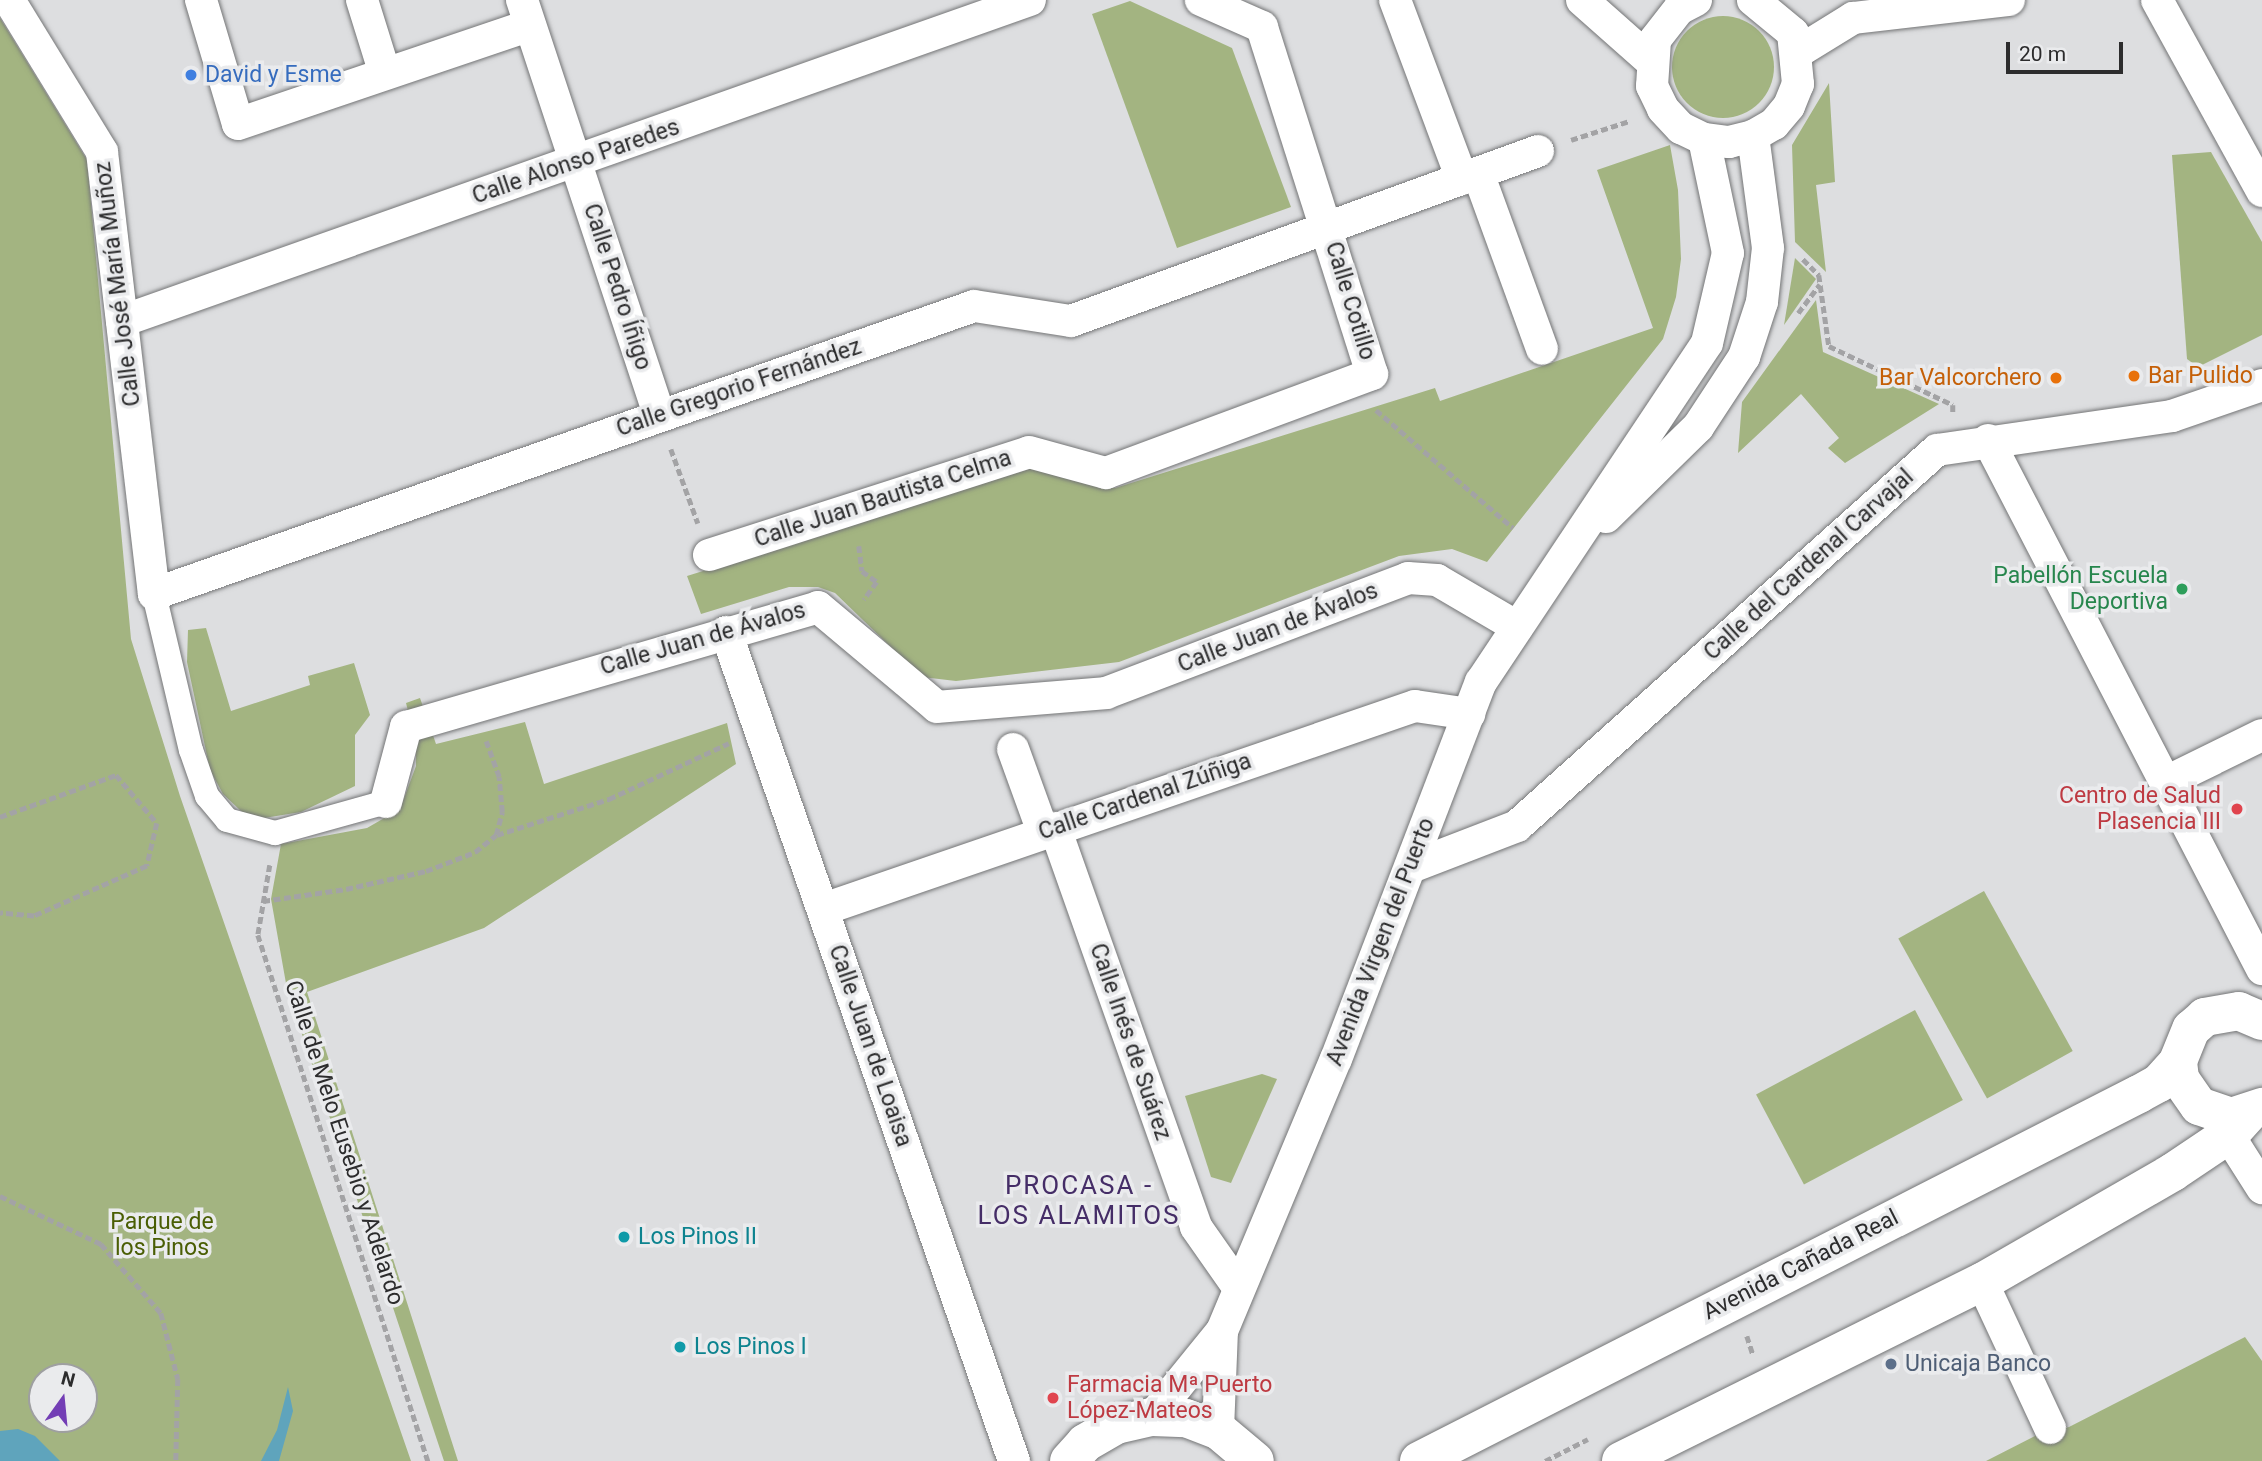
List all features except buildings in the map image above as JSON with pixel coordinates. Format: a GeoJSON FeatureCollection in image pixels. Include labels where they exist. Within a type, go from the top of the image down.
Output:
{"type":"FeatureCollection","features":[{"type":"Feature","properties":{"kind":"main road","name":"Avenida Cañada Real"},"geometry":{"type":"LineString","coordinates":[[1419,1461],[2139,1094],[2159,1083],[2178,1062],[2181,1044],[2198,1023],[2221,1011],[2254,1010]]}},
{"type":"Feature","properties":{"kind":"main road"},"geometry":{"type":"LineString","coordinates":[[1620,1461],[1766,1392],[1982,1282],[2173,1172],[2239,1117],[2187,1093],[2178,1062]]}},
{"type":"Feature","properties":{"kind":"main road"},"geometry":{"type":"LineString","coordinates":[[1069,1461],[1084,1444],[1116,1424],[1152,1417],[1186,1418],[1218,1430],[1255,1461]]}},
{"type":"Feature","properties":{"kind":"street","name":"Calle José María Muñoz"},"geometry":{"type":"LineString","coordinates":[[9,0],[102,152],[154,594]]}},
{"type":"Feature","properties":{"kind":"street"},"geometry":{"type":"LineString","coordinates":[[201,0],[238,124],[385,74],[526,12]]}},
{"type":"Feature","properties":{"kind":"street"},"geometry":{"type":"LineString","coordinates":[[362,0],[385,74]]}},
{"type":"Feature","properties":{"kind":"street","name":"Calle Alonso Paredes"},"geometry":{"type":"LineString","coordinates":[[122,321],[576,163],[1030,0]]}},
{"type":"Feature","properties":{"kind":"street"},"geometry":{"type":"LineString","coordinates":[[1200,0],[1262,27],[1327,228]]}},
{"type":"Feature","properties":{"kind":"street"},"geometry":{"type":"LineString","coordinates":[[1395,0],[1542,349]]}},
{"type":"Feature","properties":{"kind":"street"},"geometry":{"type":"LineString","coordinates":[[1582,0],[1651,61]]}},
{"type":"Feature","properties":{"kind":"street"},"geometry":{"type":"LineString","coordinates":[[1680,3],[1656,40],[1651,61],[1652,86],[1663,109],[1681,128],[1704,139],[1729,142],[1754,136],[1774,124],[1789,106],[1798,84],[1798,52],[1793,33],[1781,19],[1753,0]]}},
{"type":"Feature","properties":{"kind":"street"},"geometry":{"type":"LineString","coordinates":[[1781,19],[1853,18],[2010,0]]}},
{"type":"Feature","properties":{"kind":"street"},"geometry":{"type":"LineString","coordinates":[[2157,0],[2262,191]]}},
{"type":"Feature","properties":{"kind":"street","name":"Calle Pedro Íñigo"},"geometry":{"type":"LineString","coordinates":[[526,12],[659,415]]}},
{"type":"Feature","properties":{"kind":"street"},"geometry":{"type":"LineString","coordinates":[[1798,52],[1853,18]]}},
{"type":"Feature","properties":{"kind":"street","name":"Avenida Virgen del Puerto"},"geometry":{"type":"LineString","coordinates":[[1559,562],[1698,428],[1744,357],[1762,302],[1768,248],[1754,136]]}},
{"type":"Feature","properties":{"kind":"street","name":"Avenida Virgen del Puerto"},"geometry":{"type":"LineString","coordinates":[[1218,1430],[1222,1331],[1238,1287],[1336,1059],[1481,682],[1707,343],[1728,253],[1704,139]]}},
{"type":"Feature","properties":{"kind":"street","name":"Calle Gregorio Fernández"},"geometry":{"type":"LineString","coordinates":[[154,594],[974,306],[1071,321],[1538,151]]}},
{"type":"Feature","properties":{"kind":"street","name":"Calle Cotillo"},"geometry":{"type":"LineString","coordinates":[[1327,228],[1359,379]]}},
{"type":"Feature","properties":{"kind":"street","name":"Calle Juan Bautista Celma"},"geometry":{"type":"LineString","coordinates":[[709,555],[1029,452],[1106,473],[1359,379]]}},
{"type":"Feature","properties":{"kind":"street","name":"Calle del Cardenal Carvajal"},"geometry":{"type":"LineString","coordinates":[[1411,867],[1517,826],[1937,450],[1988,440],[2172,416],[2262,386]]}},
{"type":"Feature","properties":{"kind":"street"},"geometry":{"type":"LineString","coordinates":[[1988,440],[2262,969]]}},
{"type":"Feature","properties":{"kind":"street","name":"Calle Juan de Ávalos"},"geometry":{"type":"LineString","coordinates":[[386,802],[406,727],[479,703],[818,607],[937,708],[1106,693],[1408,578],[1437,580],[1517,627]]}},
{"type":"Feature","properties":{"kind":"street"},"geometry":{"type":"LineString","coordinates":[[154,594],[191,750],[207,796],[227,820],[275,833],[386,802]]}},
{"type":"Feature","properties":{"kind":"street","name":"Calle Juan de Loaisa"},"geometry":{"type":"LineString","coordinates":[[726,632],[1014,1461]]}},
{"type":"Feature","properties":{"kind":"street","name":"Calle Cardenal Zúñiga"},"geometry":{"type":"LineString","coordinates":[[824,909],[1415,706],[1469,714]]}},
{"type":"Feature","properties":{"kind":"street"},"geometry":{"type":"LineString","coordinates":[[2166,782],[2262,735]]}},
{"type":"Feature","properties":{"kind":"street","name":"Calle Inés de Suárez"},"geometry":{"type":"LineString","coordinates":[[1013,748],[1049,830],[1196,1227],[1238,1287]]}},
{"type":"Feature","properties":{"kind":"street"},"geometry":{"type":"LineString","coordinates":[[2239,1117],[2262,1188]]}},
{"type":"Feature","properties":{"kind":"street"},"geometry":{"type":"LineString","coordinates":[[1982,1282],[2050,1428]]}},
{"type":"Feature","properties":{"kind":"street","name":"Avenida Virgen del Puerto"},"geometry":{"type":"LineString","coordinates":[[1152,1417],[1222,1331]]}},
{"type":"Feature","properties":{"kind":"path"},"geometry":{"type":"LineString","coordinates":[[1538,151],[1663,109]]}},
{"type":"Feature","properties":{"kind":"path"},"geometry":{"type":"LineString","coordinates":[[1822,294],[1829,346],[1953,405]]}},
{"type":"Feature","properties":{"kind":"path"},"geometry":{"type":"LineString","coordinates":[[1359,379],[1513,528]]}},
{"type":"Feature","properties":{"kind":"path"},"geometry":{"type":"LineString","coordinates":[[659,415],[709,555]]}},
{"type":"Feature","properties":{"kind":"path"},"geometry":{"type":"LineString","coordinates":[[843,627],[877,582],[862,571],[856,548],[873,537],[859,507]]}},
{"type":"Feature","properties":{"kind":"path"},"geometry":{"type":"LineString","coordinates":[[479,703],[483,732],[499,777],[502,812],[496,835]]}},
{"type":"Feature","properties":{"kind":"path"},"geometry":{"type":"LineString","coordinates":[[263,901],[346,889],[426,871],[475,852],[496,835],[609,799],[760,729]]}},
{"type":"Feature","properties":{"kind":"path"},"geometry":{"type":"LineString","coordinates":[[0,817],[116,775],[158,823],[147,866],[34,916],[0,913]]}},
{"type":"Feature","properties":{"kind":"path","name":"Calle de Melo Eusebio y Adelardo"},"geometry":{"type":"LineString","coordinates":[[275,833],[258,935],[428,1461]]}},
{"type":"Feature","properties":{"kind":"path"},"geometry":{"type":"LineString","coordinates":[[0,1196],[101,1244],[161,1313],[178,1379],[176,1461]]}},
{"type":"Feature","properties":{"kind":"path"},"geometry":{"type":"LineString","coordinates":[[1734,1299],[1766,1392]]}},
{"type":"Feature","properties":{"kind":"green space"},"geometry":{"type":"Polygon","coordinates":[[[1130,1],[1232,48],[1291,207],[1177,248],[1092,14],[1130,1]]]}},
{"type":"Feature","properties":{"kind":"green space"},"geometry":{"type":"Polygon","coordinates":[[[1723,16],[1742,20],[1759,31],[1770,48],[1774,67],[1770,86],[1759,103],[1742,114],[1723,118],[1704,114],[1687,103],[1676,86],[1672,67],[1676,48],[1687,31],[1704,20],[1723,16]]]}},
{"type":"Feature","properties":{"kind":"green space","name":"Parque de los Pinos"},"geometry":{"type":"Polygon","coordinates":[[[0,18],[87,160],[131,639],[180,796],[411,1461],[0,1461],[0,18]]]}},
{"type":"Feature","properties":{"kind":"green space"},"geometry":{"type":"Polygon","coordinates":[[[1829,83],[1835,182],[1816,185],[1826,272],[1795,242],[1792,145],[1829,83]]]}},
{"type":"Feature","properties":{"kind":"green space"},"geometry":{"type":"Polygon","coordinates":[[[1670,145],[1678,190],[1681,259],[1676,297],[1663,339],[1487,562],[1452,549],[1399,556],[1119,662],[956,681],[922,677],[835,593],[818,587],[789,587],[701,614],[687,576],[1039,466],[1115,488],[1435,388],[1440,401],[1653,328],[1597,170],[1670,145]]]}},
{"type":"Feature","properties":{"kind":"green space"},"geometry":{"type":"Polygon","coordinates":[[[2211,152],[2262,242],[2262,335],[2198,367],[2187,359],[2172,155],[2211,152]]]}},
{"type":"Feature","properties":{"kind":"green space"},"geometry":{"type":"Polygon","coordinates":[[[1795,258],[1816,279],[1784,325],[1795,258]]]}},
{"type":"Feature","properties":{"kind":"green space"},"geometry":{"type":"Polygon","coordinates":[[[1816,300],[1823,352],[1939,404],[1845,463],[1828,448],[1839,438],[1801,394],[1738,453],[1742,402],[1816,300]]]}},
{"type":"Feature","properties":{"kind":"green space"},"geometry":{"type":"Polygon","coordinates":[[[206,628],[231,711],[310,685],[308,676],[354,663],[370,715],[355,735],[355,786],[301,812],[264,818],[242,812],[223,794],[210,770],[187,662],[188,630],[206,628]]]}},
{"type":"Feature","properties":{"kind":"green space"},"geometry":{"type":"Polygon","coordinates":[[[420,698],[436,744],[525,722],[544,784],[727,723],[736,764],[484,928],[307,992],[458,1461],[444,1461],[287,989],[271,899],[281,844],[367,828],[400,809],[416,766],[416,742],[406,703],[420,698]]]}},
{"type":"Feature","properties":{"kind":"green space"},"geometry":{"type":"Polygon","coordinates":[[[1984,891],[2073,1051],[1987,1099],[1898,939],[1984,891]]]}},
{"type":"Feature","properties":{"kind":"green space"},"geometry":{"type":"Polygon","coordinates":[[[1915,1010],[1963,1100],[1804,1185],[1756,1095],[1915,1010]]]}},
{"type":"Feature","properties":{"kind":"green space"},"geometry":{"type":"Polygon","coordinates":[[[1262,1074],[1277,1079],[1231,1183],[1211,1177],[1185,1096],[1262,1074]]]}},
{"type":"Feature","properties":{"kind":"green space"},"geometry":{"type":"Polygon","coordinates":[[[2245,1337],[2262,1361],[2262,1461],[1986,1461],[2035,1436],[2069,1427],[2245,1337]]]}},
{"type":"Feature","properties":{"kind":"water"},"geometry":{"type":"Polygon","coordinates":[[[288,1387],[293,1411],[279,1461],[261,1461],[277,1430],[288,1387]]]}},
{"type":"Feature","properties":{"kind":"water"},"geometry":{"type":"Polygon","coordinates":[[[18,1429],[35,1436],[60,1461],[0,1461],[0,1431],[18,1429]]]}},
{"type":"Feature","properties":{"kind":"place","name":"David y Esme"},"geometry":{"type":"Point","coordinates":[191,75]}},
{"type":"Feature","properties":{"kind":"place","name":"Bar Pulido"},"geometry":{"type":"Point","coordinates":[2134,376]}},
{"type":"Feature","properties":{"kind":"place","name":"Bar Valcorchero"},"geometry":{"type":"Point","coordinates":[2056,378]}},
{"type":"Feature","properties":{"kind":"place","name":"Pabellón Escuela Deportiva"},"geometry":{"type":"Point","coordinates":[2182,589]}},
{"type":"Feature","properties":{"kind":"place","name":"Centro de Salud Plasencia III"},"geometry":{"type":"Point","coordinates":[2237,809]}},
{"type":"Feature","properties":{"kind":"place","name":"Los Pinos II"},"geometry":{"type":"Point","coordinates":[624,1237]}},
{"type":"Feature","properties":{"kind":"place","name":"Los Pinos I"},"geometry":{"type":"Point","coordinates":[680,1347]}},
{"type":"Feature","properties":{"kind":"place","name":"Unicaja Banco"},"geometry":{"type":"Point","coordinates":[1891,1364]}},
{"type":"Feature","properties":{"kind":"place","name":"Farmacia Mª Puerto López-Mateos"},"geometry":{"type":"Point","coordinates":[1053,1398]}},
{"type":"Feature","properties":{"kind":"district","name":"PROCASA - LOS ALAMITOS"},"geometry":{"type":"Point","coordinates":[1079,1201]}}]}
